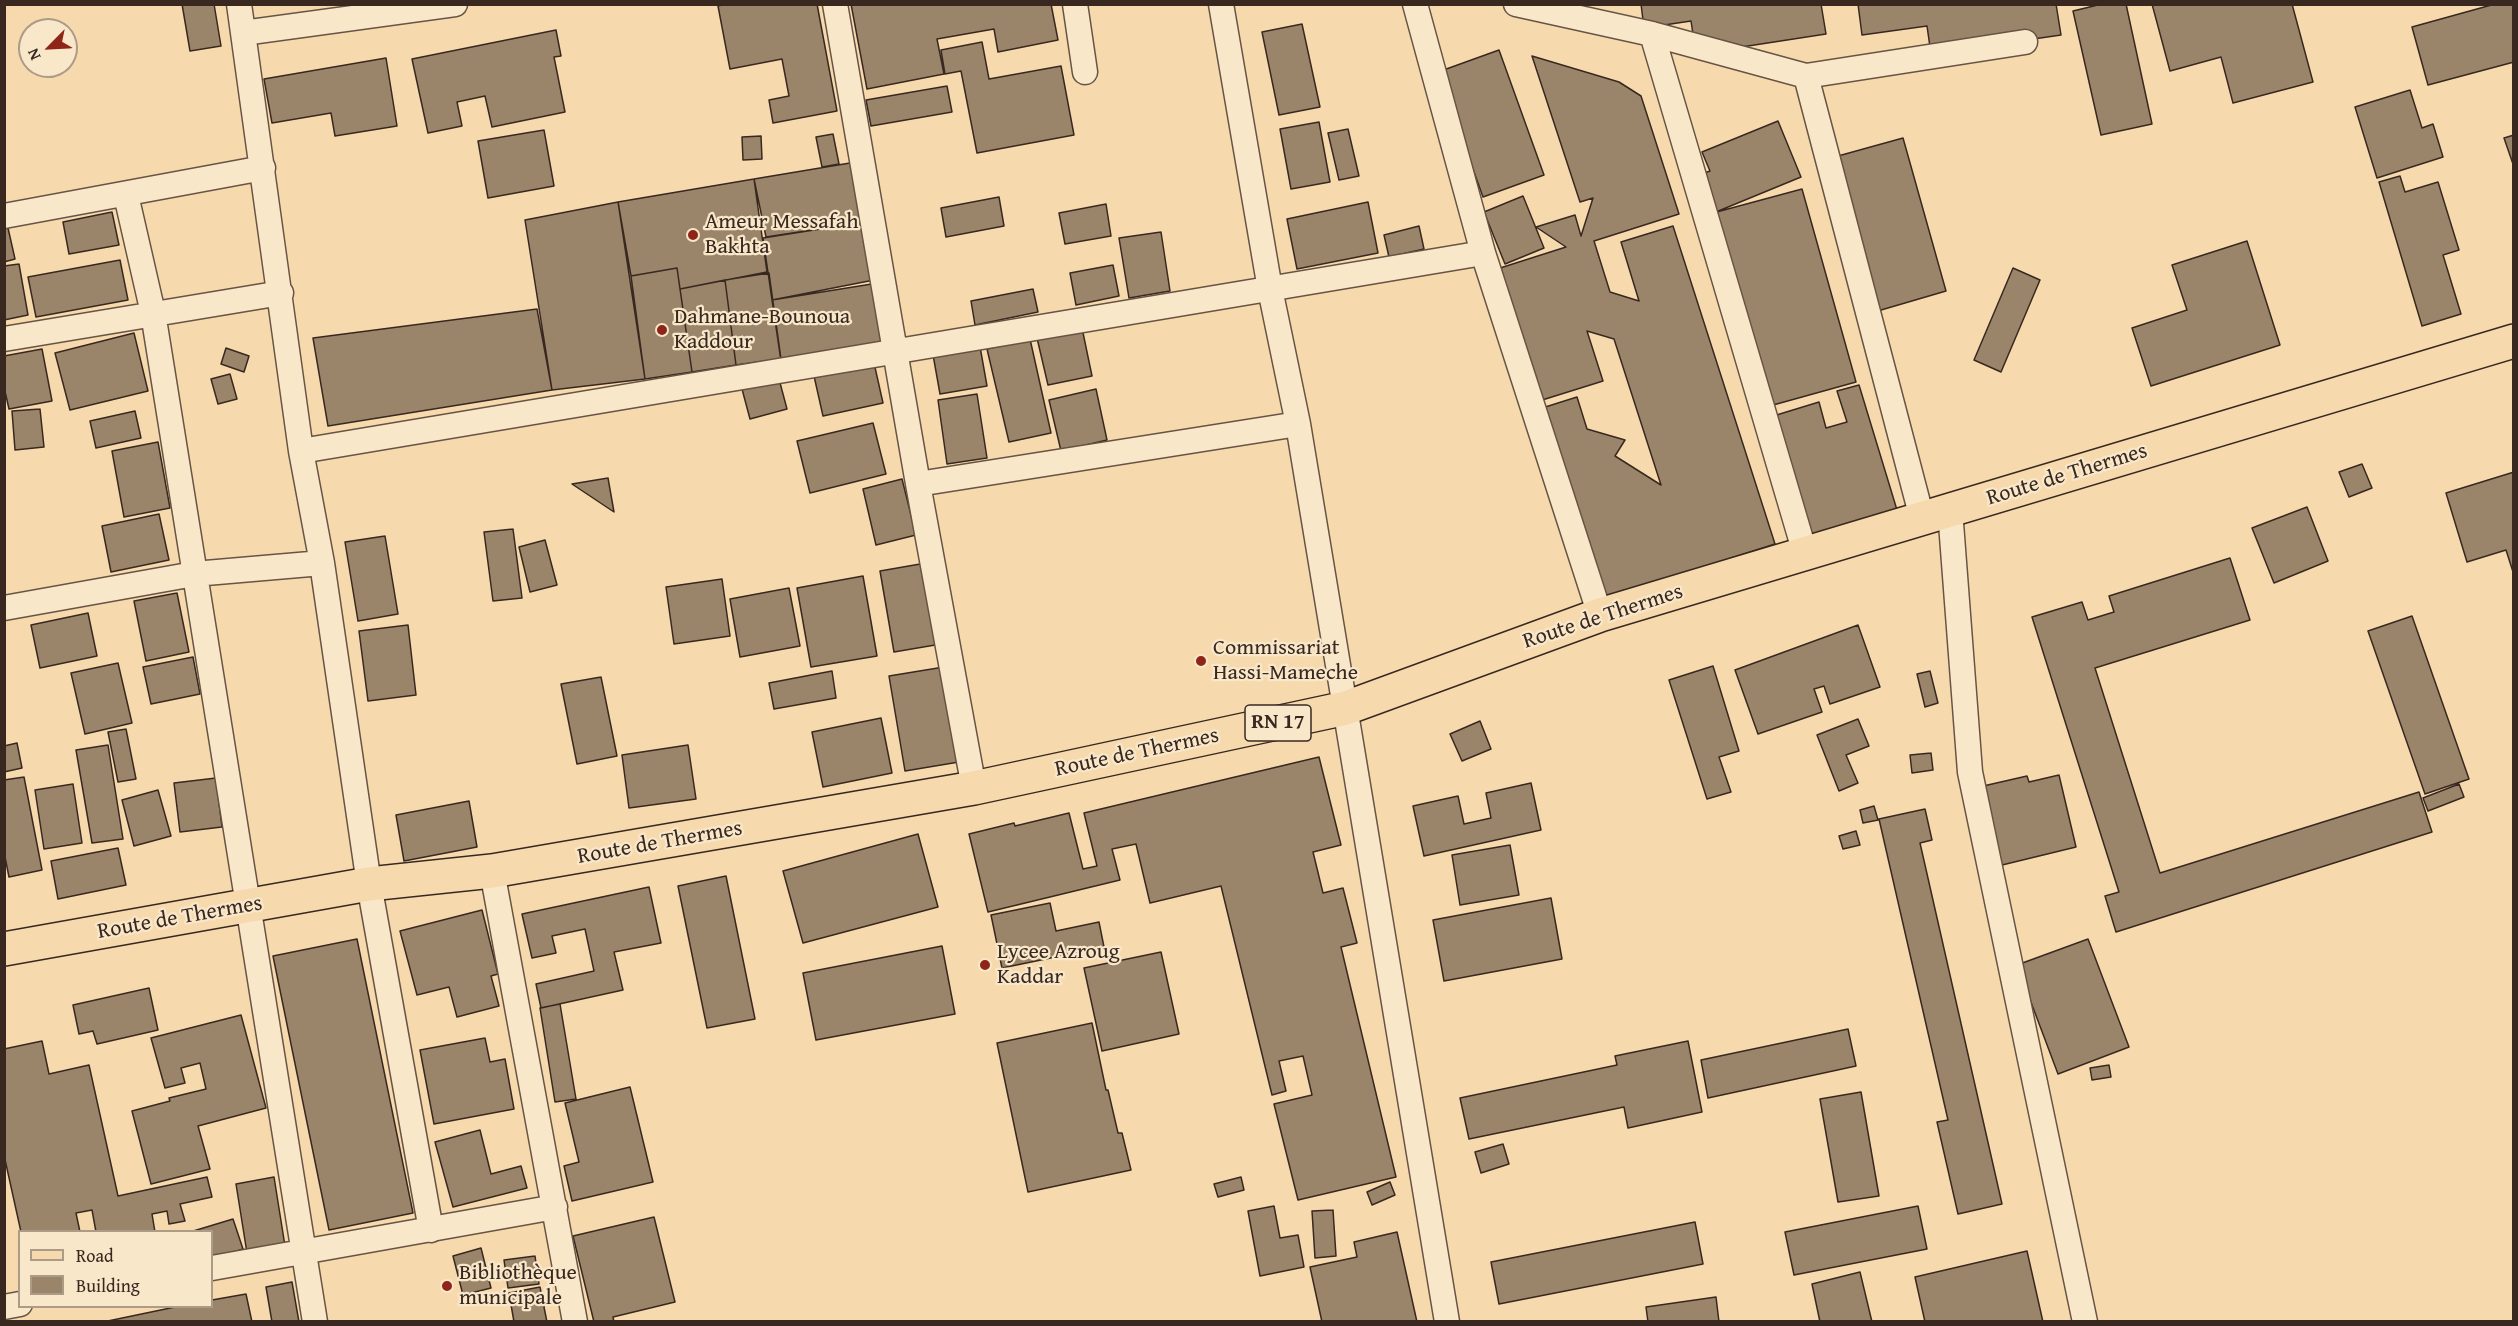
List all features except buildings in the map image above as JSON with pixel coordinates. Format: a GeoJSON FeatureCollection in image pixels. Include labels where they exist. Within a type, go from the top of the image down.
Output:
{"type":"FeatureCollection","features":[{"type":"Feature","properties":{"kind":"main road","name":"Route de Thermes"},"geometry":{"type":"LineString","coordinates":[[4,949],[369,884],[492,871],[974,788],[1346,708],[1600,615],[2514,341]]}},
{"type":"Feature","properties":{"kind":"street"},"geometry":{"type":"LineString","coordinates":[[239,4],[301,451],[322,563],[369,884],[431,1230]]}},
{"type":"Feature","properties":{"kind":"street"},"geometry":{"type":"LineString","coordinates":[[243,33],[455,4]]}},
{"type":"Feature","properties":{"kind":"street"},"geometry":{"type":"LineString","coordinates":[[835,4],[918,484],[974,788]]}},
{"type":"Feature","properties":{"kind":"street"},"geometry":{"type":"LineString","coordinates":[[1075,4],[1085,72]]}},
{"type":"Feature","properties":{"kind":"street"},"geometry":{"type":"LineString","coordinates":[[1221,4],[1270,289],[1298,424],[1448,1322]]}},
{"type":"Feature","properties":{"kind":"street"},"geometry":{"type":"LineString","coordinates":[[1415,4],[1484,253],[1600,615]]}},
{"type":"Feature","properties":{"kind":"street"},"geometry":{"type":"LineString","coordinates":[[1516,4],[1652,34],[1806,76],[2025,42]]}},
{"type":"Feature","properties":{"kind":"street"},"geometry":{"type":"LineString","coordinates":[[1652,34],[1805,553]]}},
{"type":"Feature","properties":{"kind":"street"},"geometry":{"type":"LineString","coordinates":[[1806,76],[1936,514],[1971,771],[2085,1322]]}},
{"type":"Feature","properties":{"kind":"street"},"geometry":{"type":"LineString","coordinates":[[4,216],[263,168]]}},
{"type":"Feature","properties":{"kind":"street"},"geometry":{"type":"LineString","coordinates":[[126,195],[153,314],[315,1322]]}},
{"type":"Feature","properties":{"kind":"street"},"geometry":{"type":"LineString","coordinates":[[301,451],[1484,253]]}},
{"type":"Feature","properties":{"kind":"street"},"geometry":{"type":"LineString","coordinates":[[4,339],[280,293]]}},
{"type":"Feature","properties":{"kind":"street"},"geometry":{"type":"LineString","coordinates":[[918,484],[1298,424]]}},
{"type":"Feature","properties":{"kind":"street"},"geometry":{"type":"LineString","coordinates":[[4,608],[194,574],[322,563]]}},
{"type":"Feature","properties":{"kind":"street"},"geometry":{"type":"LineString","coordinates":[[492,871],[555,1207],[574,1322]]}},
{"type":"Feature","properties":{"kind":"street"},"geometry":{"type":"LineString","coordinates":[[213,1268],[555,1207]]}},
{"type":"Feature","properties":{"kind":"place","name":"Ameur Messafah Bakhta"},"geometry":{"type":"Point","coordinates":[693,235]}},
{"type":"Feature","properties":{"kind":"place","name":"Dahmane-Bounoua Kaddour"},"geometry":{"type":"Point","coordinates":[662,330]}},
{"type":"Feature","properties":{"kind":"place","name":"Commissariat Hassi-Mameche"},"geometry":{"type":"Point","coordinates":[1201,661]}},
{"type":"Feature","properties":{"kind":"place","name":"Lycee Azroug Kaddar"},"geometry":{"type":"Point","coordinates":[985,965]}},
{"type":"Feature","properties":{"kind":"place","name":"Bibliothèque municipale"},"geometry":{"type":"Point","coordinates":[447,1286]}}]}
